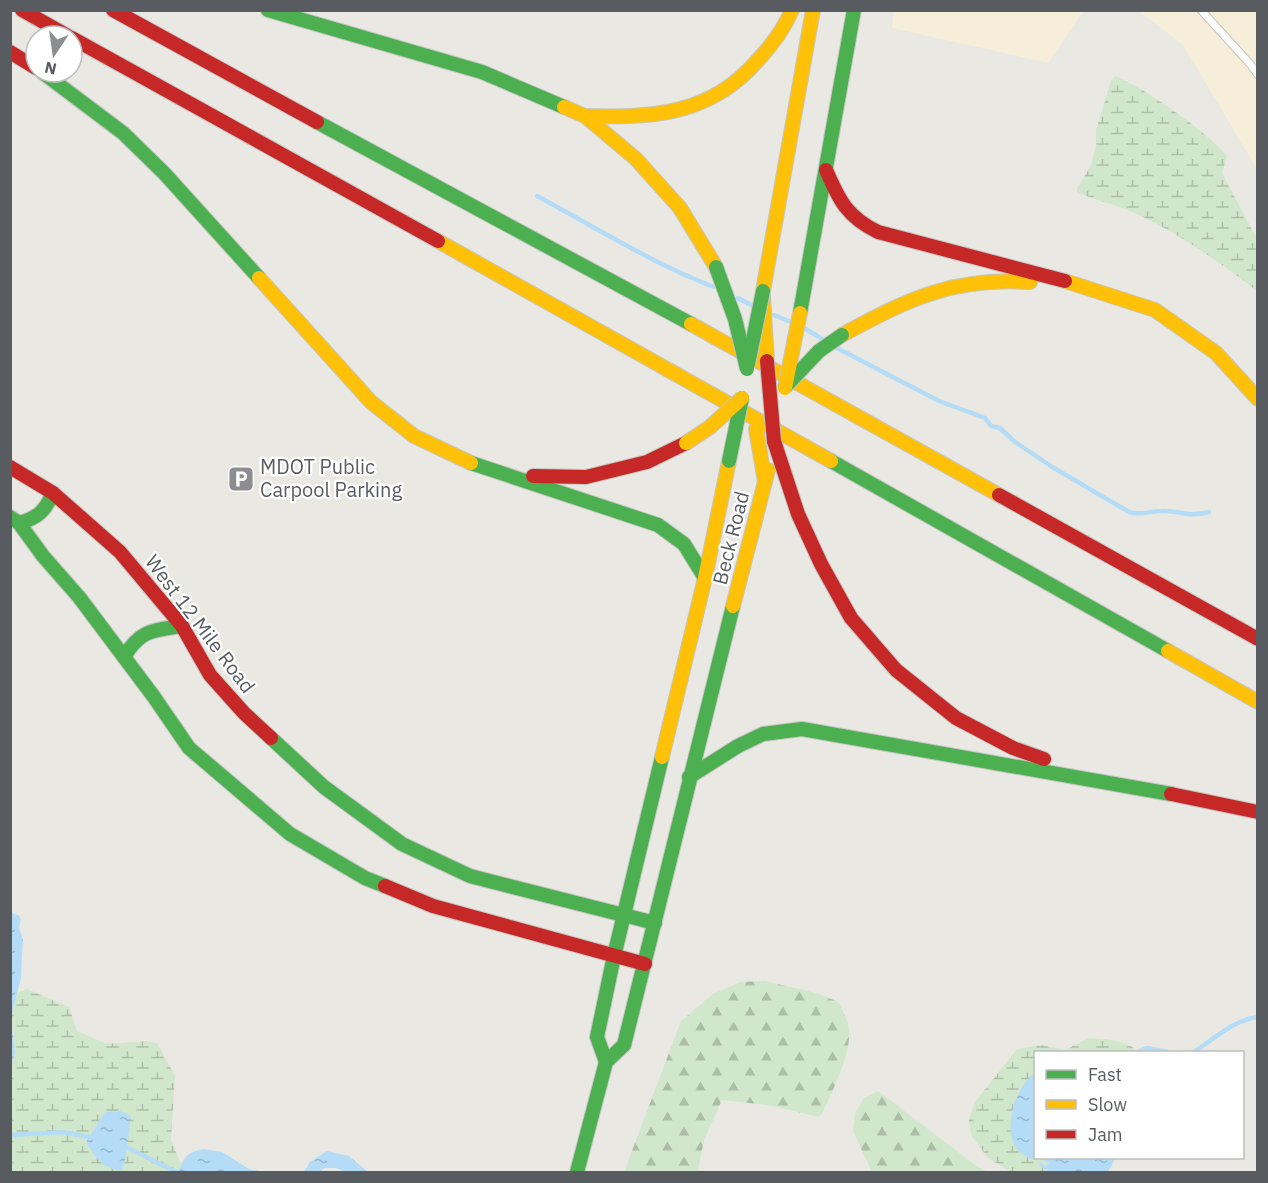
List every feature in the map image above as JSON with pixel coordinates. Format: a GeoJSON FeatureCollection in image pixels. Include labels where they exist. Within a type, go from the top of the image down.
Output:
{"type":"FeatureCollection","features":[{"type":"Feature","properties":{"kind":"main road"},"geometry":{"type":"LineString","coordinates":[[22,10],[47,24]]}},
{"type":"Feature","properties":{"kind":"main road"},"geometry":{"type":"LineString","coordinates":[[113,10],[695,326],[1257,639]]}},
{"type":"Feature","properties":{"kind":"main road"},"geometry":{"type":"LineString","coordinates":[[268,10],[482,72],[585,116],[636,159],[680,208],[716,267],[735,319],[765,482]]}},
{"type":"Feature","properties":{"kind":"main road"},"geometry":{"type":"LineString","coordinates":[[585,116],[657,115],[686,109],[723,94],[755,65],[786,24],[792,10]]}},
{"type":"Feature","properties":{"kind":"main road","name":"Beck Road"},"geometry":{"type":"LineString","coordinates":[[606,1062],[597,1037],[614,956],[705,578],[747,383],[813,10]]}},
{"type":"Feature","properties":{"kind":"main road","name":"Beck Road"},"geometry":{"type":"LineString","coordinates":[[577,1173],[606,1062],[624,1045],[765,482],[800,313],[854,10]]}},
{"type":"Feature","properties":{"kind":"main road"},"geometry":{"type":"LineString","coordinates":[[84,45],[500,275],[1257,702]]}},
{"type":"Feature","properties":{"kind":"main road"},"geometry":{"type":"LineString","coordinates":[[10,52],[24,61]]}},
{"type":"Feature","properties":{"kind":"main road"},"geometry":{"type":"LineString","coordinates":[[58,84],[123,134],[164,173],[371,402],[414,436],[471,463],[658,525],[684,544],[705,578]]}},
{"type":"Feature","properties":{"kind":"main road"},"geometry":{"type":"LineString","coordinates":[[826,170],[838,198],[850,215],[861,224],[1087,287],[1155,310],[1216,353],[1257,399]]}},
{"type":"Feature","properties":{"kind":"main road"},"geometry":{"type":"LineString","coordinates":[[729,461],[755,423],[819,351],[885,310],[949,286],[1011,280],[1087,287]]}},
{"type":"Feature","properties":{"kind":"main road"},"geometry":{"type":"LineString","coordinates":[[763,291],[774,441],[798,514],[820,564],[851,618],[896,670],[956,718],[1013,748],[1062,766],[1127,785]]}},
{"type":"Feature","properties":{"kind":"main road"},"geometry":{"type":"LineString","coordinates":[[471,463],[531,476],[586,477],[647,462],[686,443],[710,427],[767,361],[800,313]]}},
{"type":"Feature","properties":{"kind":"main road","name":"West 12 Mile Road"},"geometry":{"type":"LineString","coordinates":[[10,467],[53,493],[120,552],[182,626],[210,675],[244,713],[324,787],[402,844],[470,876],[655,924]]}},
{"type":"Feature","properties":{"kind":"main road"},"geometry":{"type":"LineString","coordinates":[[15,520],[35,519],[46,511],[53,493]]}},
{"type":"Feature","properties":{"kind":"main road"},"geometry":{"type":"LineString","coordinates":[[15,520],[124,657],[189,748],[290,834],[365,878],[433,906],[645,964]]}},
{"type":"Feature","properties":{"kind":"main road"},"geometry":{"type":"LineString","coordinates":[[124,657],[131,643],[140,634],[182,626]]}},
{"type":"Feature","properties":{"kind":"main road"},"geometry":{"type":"LineString","coordinates":[[690,777],[738,746],[763,734],[802,729],[1127,785],[1257,812]]}},
{"type":"Feature","properties":{"kind":"lane"},"geometry":{"type":"LineString","coordinates":[[1201,10],[1251,65],[1257,75]]}},
{"type":"Feature","properties":{"kind":"shaded area"},"geometry":{"type":"Polygon","coordinates":[[[894,10],[1083,11],[1049,63],[892,28],[894,10]]]}},
{"type":"Feature","properties":{"kind":"shaded area"},"geometry":{"type":"Polygon","coordinates":[[[1139,11],[1257,11],[1257,169],[1183,45],[1139,11]]]}},
{"type":"Feature","properties":{"kind":"green space"},"geometry":{"type":"Polygon","coordinates":[[[1115,76],[1141,89],[1175,112],[1207,136],[1227,156],[1222,173],[1257,239],[1257,291],[1210,257],[1160,226],[1125,209],[1077,192],[1091,165],[1096,146],[1096,130],[1111,81],[1115,76]]]}},
{"type":"Feature","properties":{"kind":"green space"},"geometry":{"type":"Polygon","coordinates":[[[765,981],[816,993],[839,1002],[844,1013],[848,1024],[848,1045],[841,1069],[822,1114],[818,1117],[774,1106],[722,1100],[704,1140],[698,1170],[701,1172],[624,1172],[681,1021],[713,994],[740,982],[765,981]]]}},
{"type":"Feature","properties":{"kind":"green space"},"geometry":{"type":"Polygon","coordinates":[[[27,989],[69,1007],[77,1031],[107,1044],[146,1041],[157,1043],[175,1076],[171,1140],[181,1164],[179,1172],[11,1172],[10,1064],[15,1052],[11,1017],[16,994],[27,989]],[[105,1112],[86,1142],[122,1171],[126,1156],[130,1116],[105,1112]]]}},
{"type":"Feature","properties":{"kind":"green space"},"geometry":{"type":"Polygon","coordinates":[[[1089,1038],[1122,1043],[1138,1051],[1034,1051],[1034,1077],[1015,1146],[1029,1158],[1041,1159],[1049,1163],[1046,1166],[1038,1164],[1048,1172],[1010,1172],[987,1157],[971,1135],[969,1119],[975,1102],[1017,1049],[1041,1045],[1065,1050],[1089,1038]]]}},
{"type":"Feature","properties":{"kind":"green space"},"geometry":{"type":"Polygon","coordinates":[[[878,1091],[978,1167],[989,1172],[872,1172],[853,1131],[855,1113],[864,1098],[878,1091]]]}},
{"type":"Feature","properties":{"kind":"water"},"geometry":{"type":"Polygon","coordinates":[[[10,914],[21,919],[19,928],[23,940],[21,978],[11,1017],[15,1053],[11,1064],[10,914]]]}},
{"type":"Feature","properties":{"kind":"water"},"geometry":{"type":"Polygon","coordinates":[[[1034,1074],[1033,1159],[1021,1153],[1014,1144],[1011,1132],[1014,1104],[1027,1081],[1034,1074]]]}},
{"type":"Feature","properties":{"kind":"water"},"geometry":{"type":"Polygon","coordinates":[[[120,1111],[131,1116],[122,1171],[109,1168],[100,1162],[86,1142],[105,1112],[120,1111]]]}},
{"type":"Feature","properties":{"kind":"water"},"geometry":{"type":"Polygon","coordinates":[[[204,1149],[222,1152],[249,1169],[263,1172],[179,1172],[187,1156],[194,1151],[204,1149]]]}},
{"type":"Feature","properties":{"kind":"water"},"geometry":{"type":"Polygon","coordinates":[[[327,1151],[349,1156],[368,1172],[346,1172],[336,1168],[324,1168],[320,1172],[304,1172],[310,1162],[327,1151]]]}},
{"type":"Feature","properties":{"kind":"water"},"geometry":{"type":"Polygon","coordinates":[[[1041,1159],[1115,1159],[1108,1172],[1048,1172],[1038,1164],[1046,1166],[1049,1163],[1041,1159]]]}},
{"type":"Feature","properties":{"kind":"waterway"},"geometry":{"type":"LineString","coordinates":[[537,196],[646,256],[714,287]]}},
{"type":"Feature","properties":{"kind":"waterway"},"geometry":{"type":"LineString","coordinates":[[738,298],[755,307]]}},
{"type":"Feature","properties":{"kind":"waterway"},"geometry":{"type":"LineString","coordinates":[[774,315],[793,323]]}},
{"type":"Feature","properties":{"kind":"waterway"},"geometry":{"type":"LineString","coordinates":[[801,326],[822,339]]}},
{"type":"Feature","properties":{"kind":"waterway"},"geometry":{"type":"LineString","coordinates":[[837,348],[939,401],[985,418],[991,426],[1000,428],[1015,442],[1054,468],[1129,512],[1169,511],[1190,514],[1209,512]]}},
{"type":"Feature","properties":{"kind":"waterway"},"geometry":{"type":"LineString","coordinates":[[1195,1051],[1232,1026],[1258,1017]]}},
{"type":"Feature","properties":{"kind":"waterway"},"geometry":{"type":"LineString","coordinates":[[1140,1051],[1147,1048],[1163,1051]]}},
{"type":"Feature","properties":{"kind":"waterway"},"geometry":{"type":"LineString","coordinates":[[10,1135],[63,1132],[94,1138]]}},
{"type":"Feature","properties":{"kind":"waterway"},"geometry":{"type":"LineString","coordinates":[[122,1146],[178,1172]]}},
{"type":"Feature","properties":{"kind":"traffic: fast"},"geometry":{"type":"LineString","coordinates":[[268,10],[482,72],[564,107]]}},
{"type":"Feature","properties":{"kind":"traffic: fast"},"geometry":{"type":"LineString","coordinates":[[800,313],[854,10]]}},
{"type":"Feature","properties":{"kind":"traffic: fast"},"geometry":{"type":"LineString","coordinates":[[58,84],[123,133],[164,173],[259,278]]}},
{"type":"Feature","properties":{"kind":"traffic: fast"},"geometry":{"type":"LineString","coordinates":[[317,122],[691,324]]}},
{"type":"Feature","properties":{"kind":"traffic: fast"},"geometry":{"type":"LineString","coordinates":[[716,267],[735,319],[747,369]]}},
{"type":"Feature","properties":{"kind":"traffic: fast"},"geometry":{"type":"LineString","coordinates":[[748,364],[763,291]]}},
{"type":"Feature","properties":{"kind":"traffic: fast"},"geometry":{"type":"LineString","coordinates":[[785,387],[819,351],[842,335]]}},
{"type":"Feature","properties":{"kind":"traffic: fast"},"geometry":{"type":"LineString","coordinates":[[729,461],[742,398]]}},
{"type":"Feature","properties":{"kind":"traffic: fast"},"geometry":{"type":"LineString","coordinates":[[831,461],[1168,651]]}},
{"type":"Feature","properties":{"kind":"traffic: fast"},"geometry":{"type":"LineString","coordinates":[[471,463],[658,525],[684,544],[705,578]]}},
{"type":"Feature","properties":{"kind":"traffic: fast"},"geometry":{"type":"LineString","coordinates":[[19,523],[40,513],[53,493]]}},
{"type":"Feature","properties":{"kind":"traffic: fast"},"geometry":{"type":"LineString","coordinates":[[10,517],[19,523],[43,556],[79,597],[189,748],[290,834],[365,878],[385,886]]}},
{"type":"Feature","properties":{"kind":"traffic: fast"},"geometry":{"type":"LineString","coordinates":[[577,1172],[606,1062],[624,1045],[733,606]]}},
{"type":"Feature","properties":{"kind":"traffic: fast"},"geometry":{"type":"LineString","coordinates":[[124,657],[142,636],[155,630],[182,626]]}},
{"type":"Feature","properties":{"kind":"traffic: fast"},"geometry":{"type":"LineString","coordinates":[[689,777],[738,746],[763,734],[802,729],[1171,794]]}},
{"type":"Feature","properties":{"kind":"traffic: fast"},"geometry":{"type":"LineString","coordinates":[[271,738],[324,787],[402,844],[470,876],[655,923]]}},
{"type":"Feature","properties":{"kind":"traffic: fast"},"geometry":{"type":"LineString","coordinates":[[606,1062],[597,1037],[662,757]]}},
{"type":"Feature","properties":{"kind":"traffic: slow"},"geometry":{"type":"LineString","coordinates":[[585,116],[657,114],[701,102],[721,92],[740,78],[773,43],[792,10]]}},
{"type":"Feature","properties":{"kind":"traffic: slow"},"geometry":{"type":"LineString","coordinates":[[763,291],[813,10]]}},
{"type":"Feature","properties":{"kind":"traffic: slow"},"geometry":{"type":"LineString","coordinates":[[564,107],[585,116],[636,159],[680,208],[716,267]]}},
{"type":"Feature","properties":{"kind":"traffic: slow"},"geometry":{"type":"LineString","coordinates":[[438,241],[831,461]]}},
{"type":"Feature","properties":{"kind":"traffic: slow"},"geometry":{"type":"LineString","coordinates":[[259,278],[371,402],[414,436],[471,463]]}},
{"type":"Feature","properties":{"kind":"traffic: slow"},"geometry":{"type":"LineString","coordinates":[[1065,281],[1155,310],[1216,353],[1258,399]]}},
{"type":"Feature","properties":{"kind":"traffic: slow"},"geometry":{"type":"LineString","coordinates":[[842,335],[888,311],[932,293],[977,283],[1030,282]]}},
{"type":"Feature","properties":{"kind":"traffic: slow"},"geometry":{"type":"LineString","coordinates":[[763,296],[767,361]]}},
{"type":"Feature","properties":{"kind":"traffic: slow"},"geometry":{"type":"LineString","coordinates":[[785,388],[800,313]]}},
{"type":"Feature","properties":{"kind":"traffic: slow"},"geometry":{"type":"LineString","coordinates":[[691,324],[999,495]]}},
{"type":"Feature","properties":{"kind":"traffic: slow"},"geometry":{"type":"LineString","coordinates":[[686,443],[710,427],[742,398]]}},
{"type":"Feature","properties":{"kind":"traffic: slow"},"geometry":{"type":"LineString","coordinates":[[756,429],[765,482]]}},
{"type":"Feature","properties":{"kind":"traffic: slow"},"geometry":{"type":"LineString","coordinates":[[662,757],[705,578],[729,461]]}},
{"type":"Feature","properties":{"kind":"traffic: slow"},"geometry":{"type":"LineString","coordinates":[[733,606],[768,470]]}},
{"type":"Feature","properties":{"kind":"traffic: slow"},"geometry":{"type":"LineString","coordinates":[[1168,651],[1258,702]]}},
{"type":"Feature","properties":{"kind":"traffic: jam"},"geometry":{"type":"LineString","coordinates":[[22,10],[47,24]]}},
{"type":"Feature","properties":{"kind":"traffic: jam"},"geometry":{"type":"LineString","coordinates":[[113,10],[317,122]]}},
{"type":"Feature","properties":{"kind":"traffic: jam"},"geometry":{"type":"LineString","coordinates":[[84,45],[438,241]]}},
{"type":"Feature","properties":{"kind":"traffic: jam"},"geometry":{"type":"LineString","coordinates":[[10,52],[24,61]]}},
{"type":"Feature","properties":{"kind":"traffic: jam"},"geometry":{"type":"LineString","coordinates":[[826,170],[845,207],[851,214],[878,232],[1065,281]]}},
{"type":"Feature","properties":{"kind":"traffic: jam"},"geometry":{"type":"LineString","coordinates":[[767,361],[774,441]]}},
{"type":"Feature","properties":{"kind":"traffic: jam"},"geometry":{"type":"LineString","coordinates":[[774,441],[798,514],[821,564],[851,618],[896,670],[956,718],[1013,748],[1044,759]]}},
{"type":"Feature","properties":{"kind":"traffic: jam"},"geometry":{"type":"LineString","coordinates":[[533,476],[586,477],[647,462],[686,443]]}},
{"type":"Feature","properties":{"kind":"traffic: jam"},"geometry":{"type":"LineString","coordinates":[[10,467],[53,493],[120,552],[182,626],[210,675],[244,713],[271,738]]}},
{"type":"Feature","properties":{"kind":"traffic: jam"},"geometry":{"type":"LineString","coordinates":[[999,495],[1258,639]]}},
{"type":"Feature","properties":{"kind":"traffic: jam"},"geometry":{"type":"LineString","coordinates":[[1171,794],[1258,812]]}},
{"type":"Feature","properties":{"kind":"traffic: jam"},"geometry":{"type":"LineString","coordinates":[[385,886],[433,906],[645,964]]}},
{"type":"Feature","properties":{"kind":"place","name":"MDOT Public Carpool Parking"},"geometry":{"type":"Point","coordinates":[241,479]}}]}
